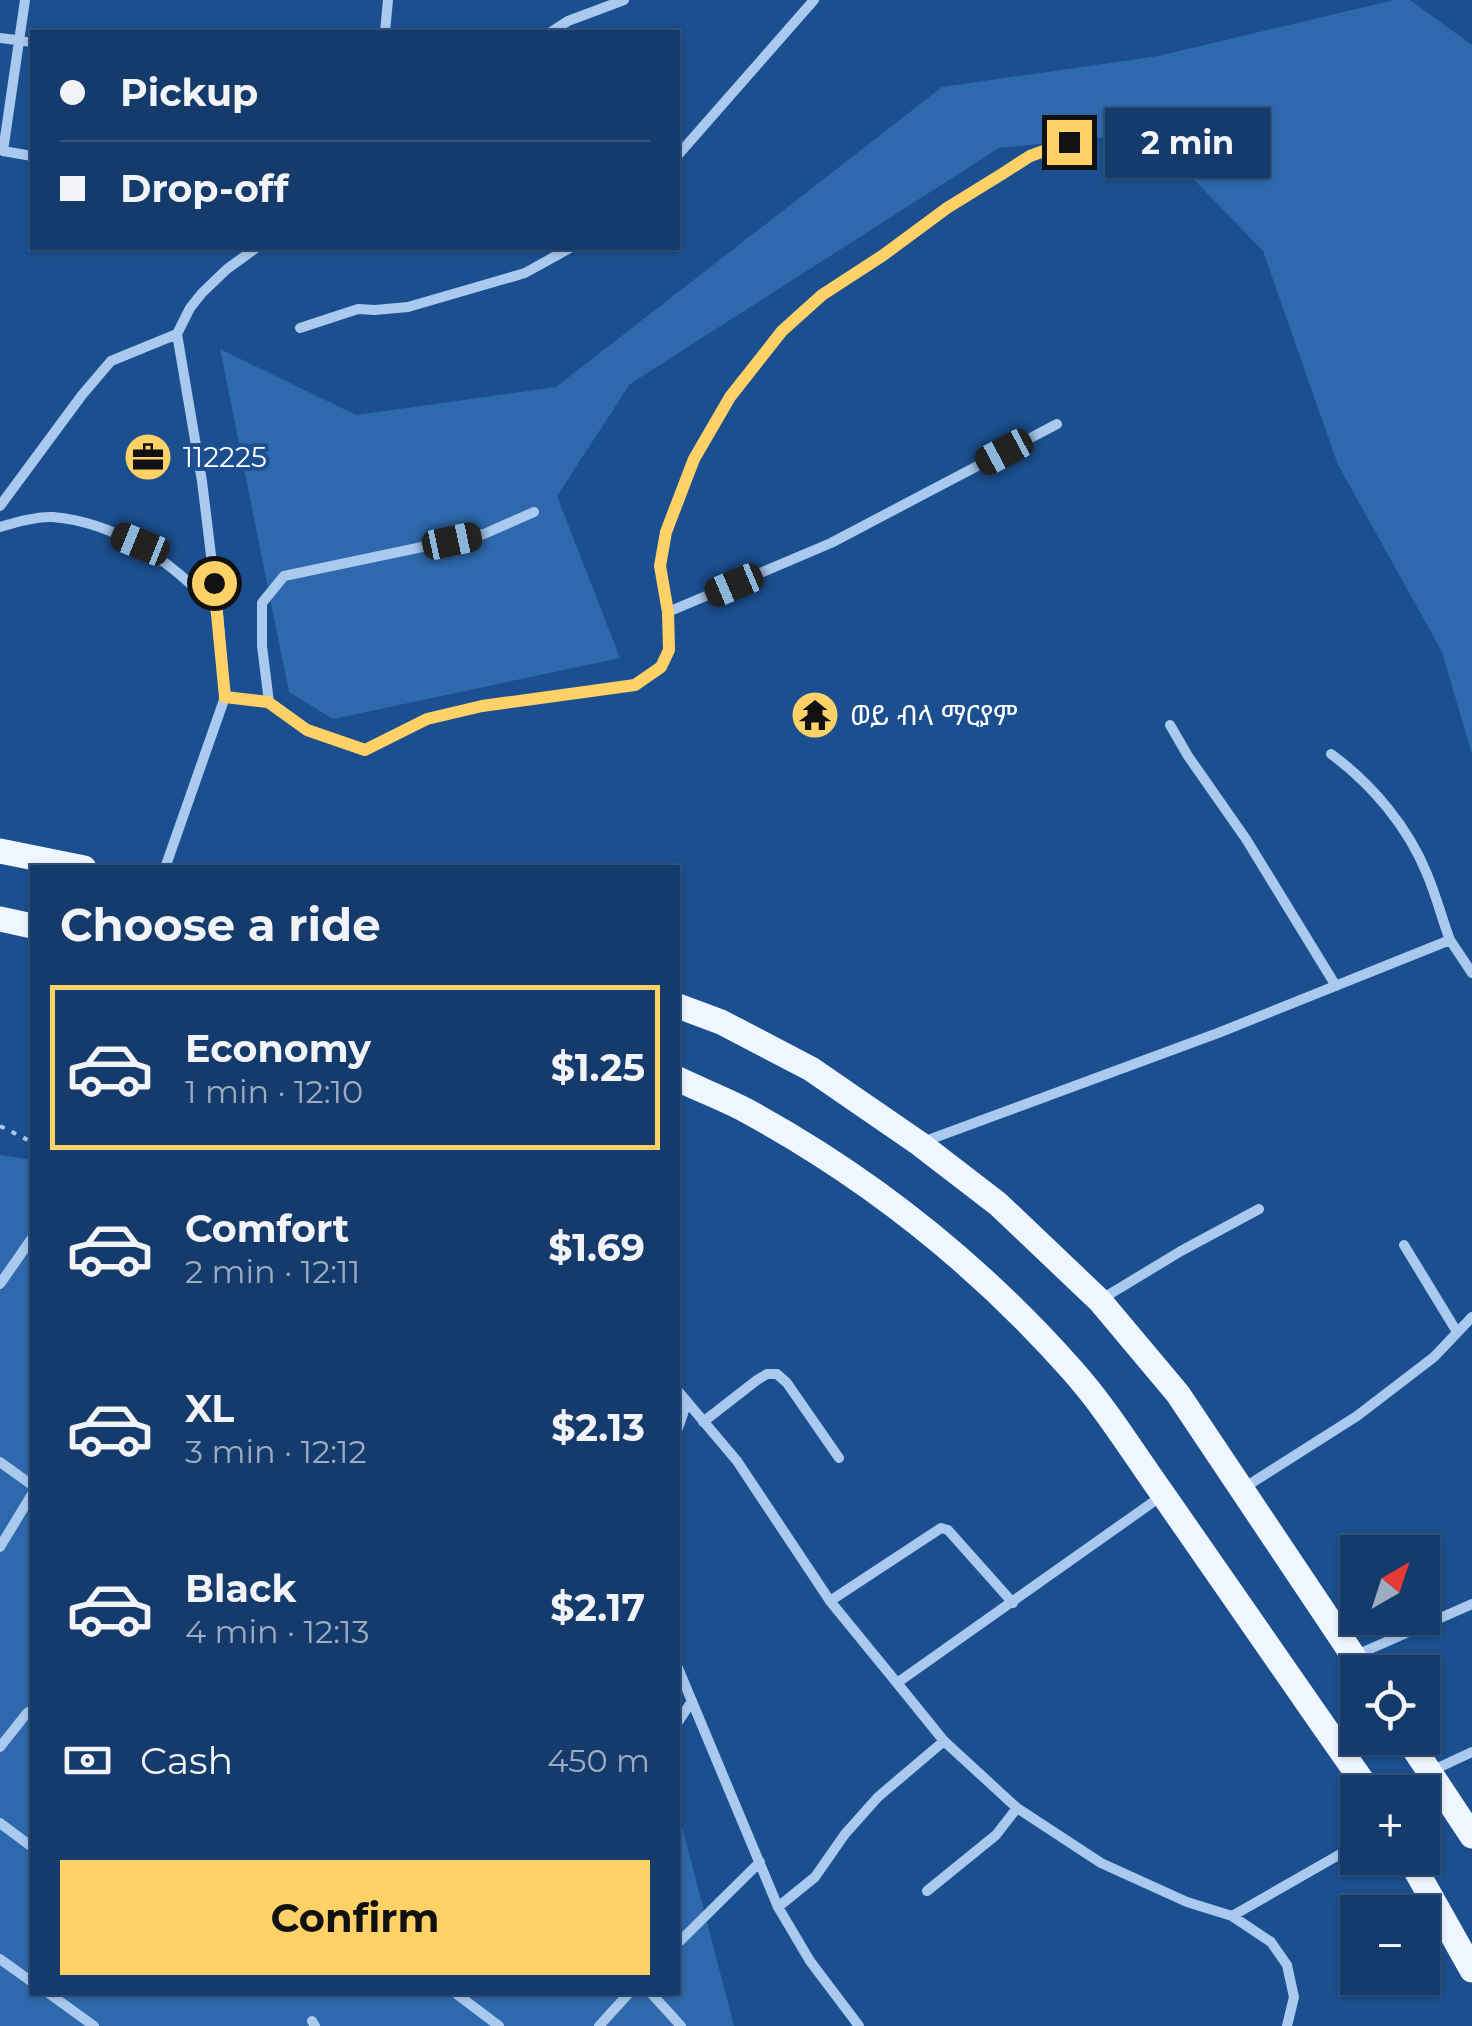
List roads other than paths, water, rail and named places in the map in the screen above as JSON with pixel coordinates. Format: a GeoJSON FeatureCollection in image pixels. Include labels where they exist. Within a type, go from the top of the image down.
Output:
{"type":"FeatureCollection","features":[{"type":"Feature","properties":{"kind":"main road"},"geometry":{"type":"LineString","coordinates":[[0,851],[69,865]]}},
{"type":"Feature","properties":{"kind":"main road"},"geometry":{"type":"LineString","coordinates":[[0,919],[30,926]]}},
{"type":"Feature","properties":{"kind":"main road"},"geometry":{"type":"LineString","coordinates":[[680,1007],[720,1022],[811,1069],[920,1144],[998,1204],[1100,1301],[1178,1394],[1353,1655]]}},
{"type":"Feature","properties":{"kind":"main road"},"geometry":{"type":"LineString","coordinates":[[680,1081],[745,1110],[860,1180],[939,1240],[1017,1311],[1106,1410],[1358,1775]]}},
{"type":"Feature","properties":{"kind":"main road"},"geometry":{"type":"LineString","coordinates":[[1418,1755],[1472,1836]]}},
{"type":"Feature","properties":{"kind":"main road"},"geometry":{"type":"LineString","coordinates":[[1418,1875],[1472,1970]]}},
{"type":"Feature","properties":{"kind":"street"},"geometry":{"type":"LineString","coordinates":[[26,0],[2,150],[30,156]]}},
{"type":"Feature","properties":{"kind":"street"},"geometry":{"type":"LineString","coordinates":[[385,30],[388,0]]}},
{"type":"Feature","properties":{"kind":"street"},"geometry":{"type":"LineString","coordinates":[[555,30],[568,21],[624,0]]}},
{"type":"Feature","properties":{"kind":"street"},"geometry":{"type":"LineString","coordinates":[[680,153],[814,0]]}},
{"type":"Feature","properties":{"kind":"street"},"geometry":{"type":"LineString","coordinates":[[0,38],[30,42]]}},
{"type":"Feature","properties":{"kind":"street"},"geometry":{"type":"LineString","coordinates":[[225,697],[268,702],[307,730],[365,750],[427,719],[482,706],[635,685],[661,667],[669,650],[668,612],[660,566],[666,532],[694,459],[730,397],[782,331],[822,295],[947,208],[1030,156],[1069,142]]}},
{"type":"Feature","properties":{"kind":"street"},"geometry":{"type":"LineString","coordinates":[[166,865],[225,697],[202,480],[177,334],[202,294],[253,250]]}},
{"type":"Feature","properties":{"kind":"street"},"geometry":{"type":"LineString","coordinates":[[300,328],[358,309],[408,307],[525,273],[566,250]]}},
{"type":"Feature","properties":{"kind":"street"},"geometry":{"type":"LineString","coordinates":[[0,506],[111,360],[177,334]]}},
{"type":"Feature","properties":{"kind":"street"},"geometry":{"type":"LineString","coordinates":[[668,612],[831,543],[1057,424]]}},
{"type":"Feature","properties":{"kind":"street"},"geometry":{"type":"LineString","coordinates":[[268,702],[262,603],[284,576],[484,534],[534,512]]}},
{"type":"Feature","properties":{"kind":"street"},"geometry":{"type":"LineString","coordinates":[[0,526],[50,517],[94,526],[140,544],[193,584],[218,612]]}},
{"type":"Feature","properties":{"kind":"street"},"geometry":{"type":"LineString","coordinates":[[1170,725],[1336,986]]}},
{"type":"Feature","properties":{"kind":"street"},"geometry":{"type":"LineString","coordinates":[[1332,754],[1358,774],[1400,825],[1427,872],[1450,940],[1472,973]]}},
{"type":"Feature","properties":{"kind":"street"},"geometry":{"type":"LineString","coordinates":[[920,1144],[1200,1040],[1450,940]]}},
{"type":"Feature","properties":{"kind":"street"},"geometry":{"type":"LineString","coordinates":[[1100,1301],[1259,1209]]}},
{"type":"Feature","properties":{"kind":"street"},"geometry":{"type":"LineString","coordinates":[[0,1284],[30,1241]]}},
{"type":"Feature","properties":{"kind":"street"},"geometry":{"type":"LineString","coordinates":[[1404,1245],[1457,1332]]}},
{"type":"Feature","properties":{"kind":"street"},"geometry":{"type":"LineString","coordinates":[[1242,1490],[1357,1416],[1434,1356],[1472,1317]]}},
{"type":"Feature","properties":{"kind":"street"},"geometry":{"type":"LineString","coordinates":[[703,1422],[757,1380],[777,1374],[840,1458]]}},
{"type":"Feature","properties":{"kind":"street"},"geometry":{"type":"LineString","coordinates":[[680,1393],[737,1462],[830,1601],[944,1741],[1017,1808],[1101,1863],[1188,1902],[1232,1916],[1270,1942],[1286,1965],[1294,1996],[1287,2026]]}},
{"type":"Feature","properties":{"kind":"street"},"geometry":{"type":"LineString","coordinates":[[680,1422],[687,1402]]}},
{"type":"Feature","properties":{"kind":"street"},"geometry":{"type":"LineString","coordinates":[[0,1462],[30,1484]]}},
{"type":"Feature","properties":{"kind":"street"},"geometry":{"type":"LineString","coordinates":[[897,1683],[1163,1495]]}},
{"type":"Feature","properties":{"kind":"street"},"geometry":{"type":"LineString","coordinates":[[0,1546],[30,1497]]}},
{"type":"Feature","properties":{"kind":"street"},"geometry":{"type":"LineString","coordinates":[[830,1601],[941,1528],[948,1530],[1013,1603]]}},
{"type":"Feature","properties":{"kind":"street"},"geometry":{"type":"LineString","coordinates":[[1376,1655],[1472,1604]]}},
{"type":"Feature","properties":{"kind":"street"},"geometry":{"type":"LineString","coordinates":[[680,1673],[778,1907],[810,1961],[859,2026]]}},
{"type":"Feature","properties":{"kind":"street"},"geometry":{"type":"LineString","coordinates":[[680,1719],[692,1701]]}},
{"type":"Feature","properties":{"kind":"street"},"geometry":{"type":"LineString","coordinates":[[0,1747],[30,1711]]}},
{"type":"Feature","properties":{"kind":"street"},"geometry":{"type":"LineString","coordinates":[[778,1907],[814,1876],[878,1797],[944,1741]]}},
{"type":"Feature","properties":{"kind":"street"},"geometry":{"type":"LineString","coordinates":[[1424,1775],[1472,1752]]}},
{"type":"Feature","properties":{"kind":"street"},"geometry":{"type":"LineString","coordinates":[[927,1891],[996,1835],[1017,1808]]}},
{"type":"Feature","properties":{"kind":"street"},"geometry":{"type":"LineString","coordinates":[[0,1823],[30,1846]]}},
{"type":"Feature","properties":{"kind":"street"},"geometry":{"type":"LineString","coordinates":[[1232,1916],[1340,1854]]}},
{"type":"Feature","properties":{"kind":"street"},"geometry":{"type":"LineString","coordinates":[[680,1941],[760,1862]]}},
{"type":"Feature","properties":{"kind":"street"},"geometry":{"type":"LineString","coordinates":[[0,1959],[30,1981]]}},
{"type":"Feature","properties":{"kind":"street"},"geometry":{"type":"LineString","coordinates":[[51,1995],[94,2026]]}},
{"type":"Feature","properties":{"kind":"street"},"geometry":{"type":"LineString","coordinates":[[463,1995],[499,2026]]}},
{"type":"Feature","properties":{"kind":"street"},"geometry":{"type":"LineString","coordinates":[[599,2026],[627,1995]]}},
{"type":"Feature","properties":{"kind":"street"},"geometry":{"type":"LineString","coordinates":[[653,1995],[681,2026]]}},
{"type":"Feature","properties":{"kind":"place","name":"112225"},"geometry":{"type":"Point","coordinates":[148,457]}},
{"type":"Feature","properties":{"kind":"place","name":"ወይ ብላ ማርያም"},"geometry":{"type":"Point","coordinates":[815,715]}}]}
